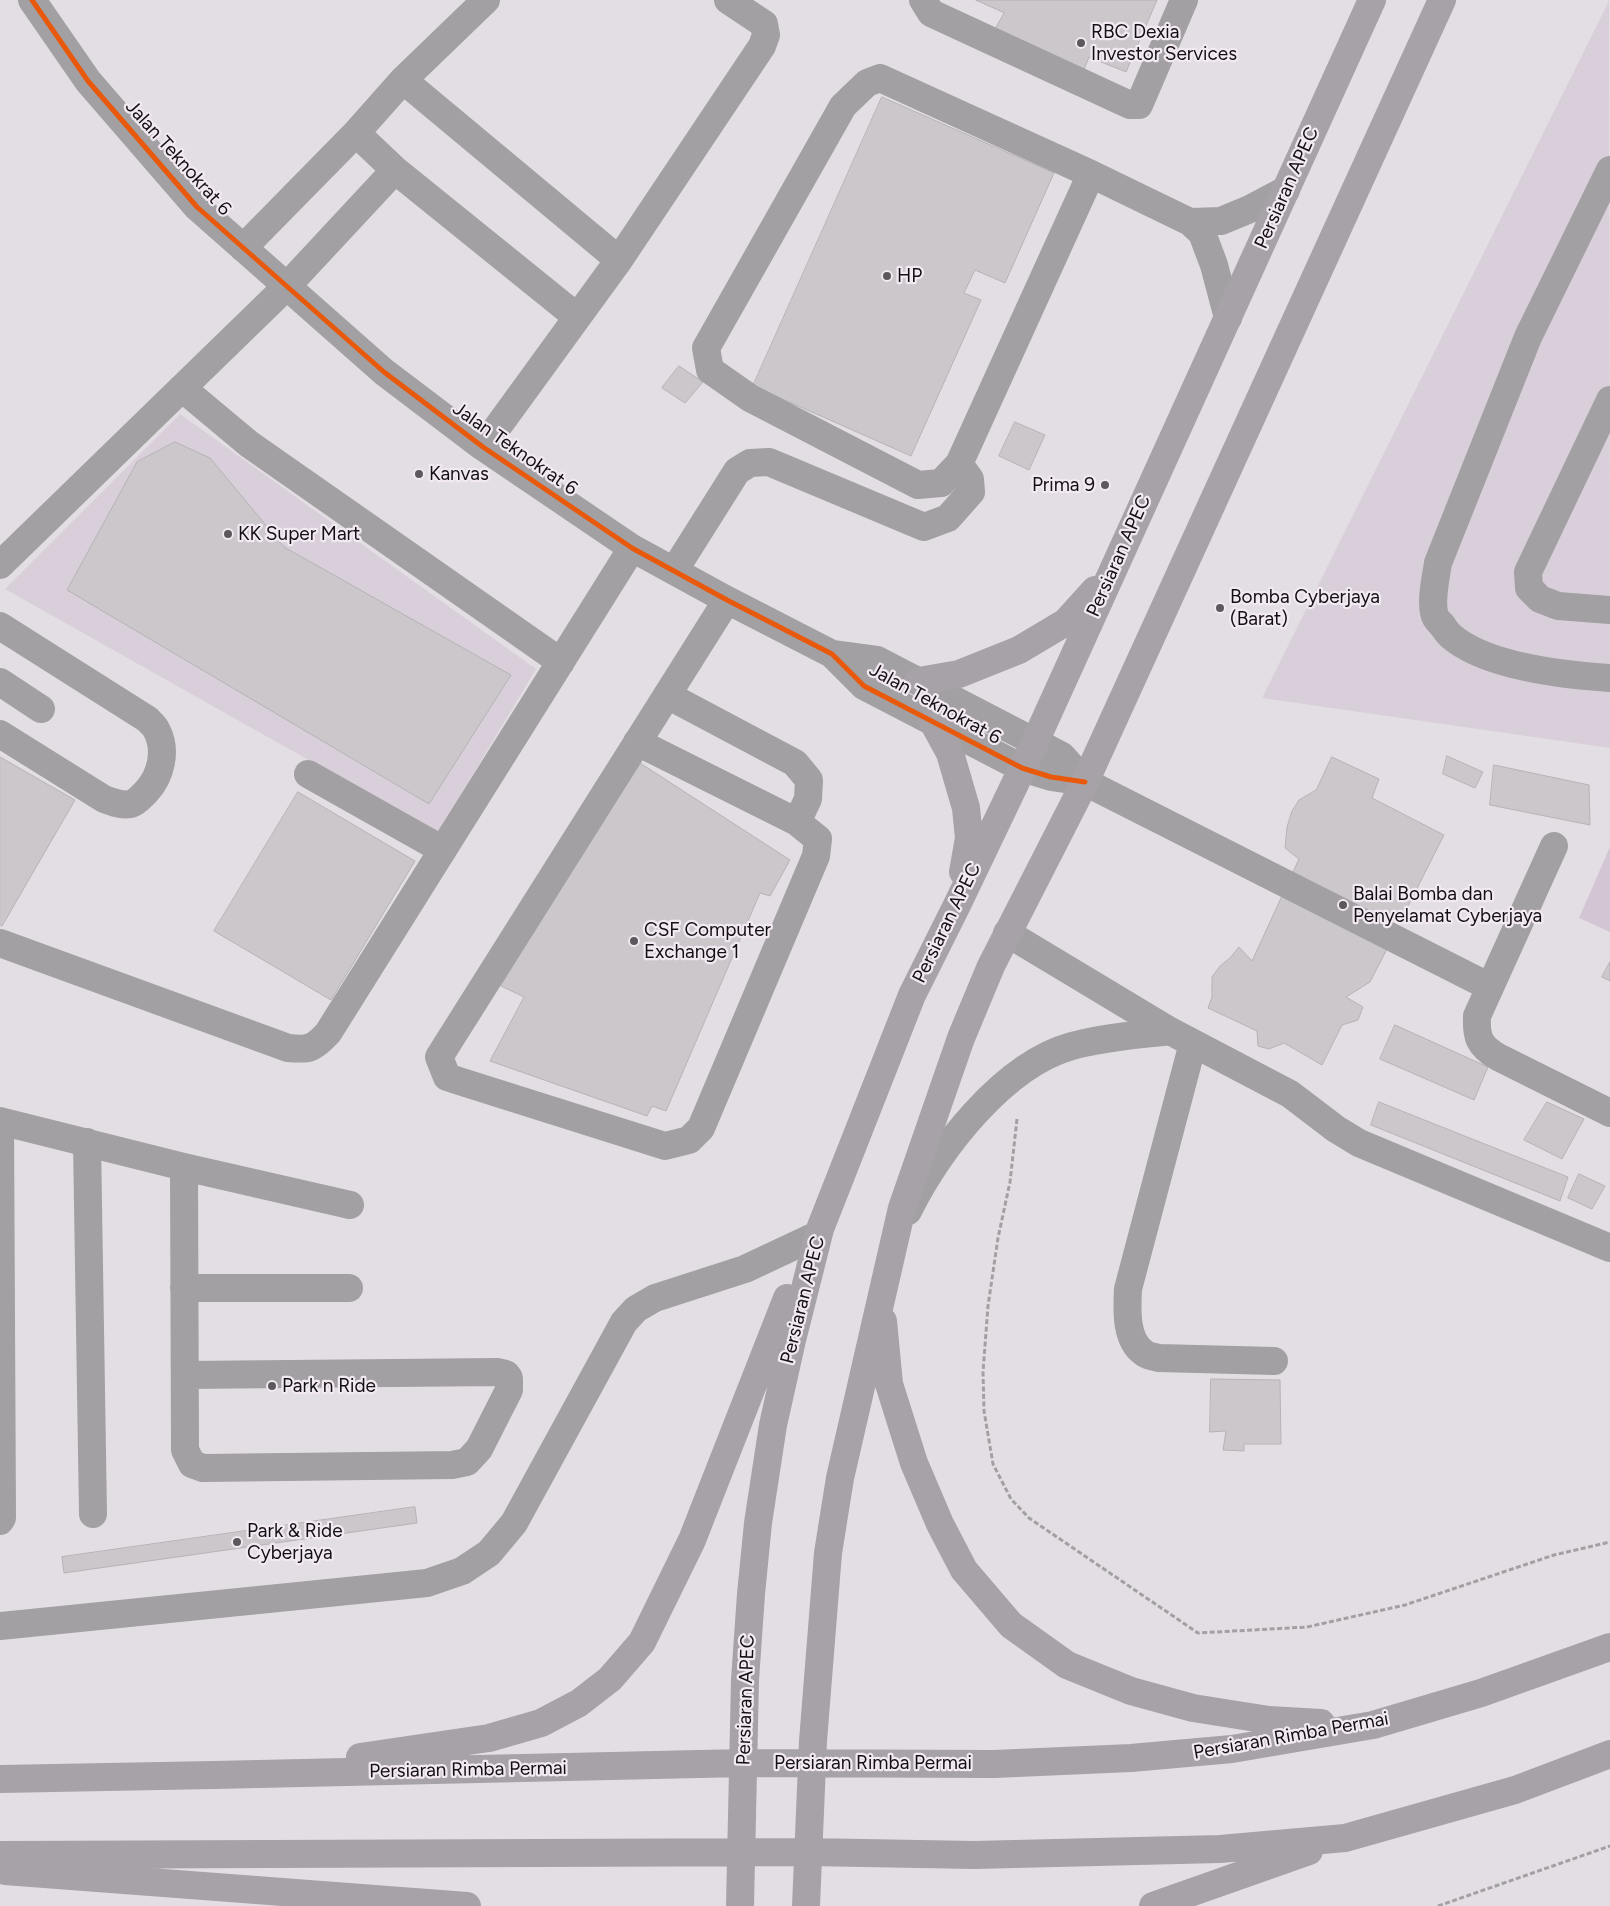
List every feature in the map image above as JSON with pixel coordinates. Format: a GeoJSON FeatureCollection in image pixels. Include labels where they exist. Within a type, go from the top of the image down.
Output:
{"type":"FeatureCollection","features":[{"type":"Feature","properties":{"kind":"main road","name":"Persiaran APEC"},"geometry":{"type":"LineString","coordinates":[[740,1906],[745,1680],[758,1523],[773,1424],[820,1229],[912,995],[1035,742],[1372,0]]}},
{"type":"Feature","properties":{"kind":"main road"},"geometry":{"type":"LineString","coordinates":[[806,1906],[820,1642],[830,1544],[840,1478],[902,1208],[961,1038],[991,966],[1084,782],[1442,0]]}},
{"type":"Feature","properties":{"kind":"main road"},"geometry":{"type":"LineString","coordinates":[[919,681],[959,674],[1020,650],[1066,622],[1112,571]]}},
{"type":"Feature","properties":{"kind":"main road"},"geometry":{"type":"LineString","coordinates":[[933,722],[950,753],[959,778],[966,808],[969,838],[958,903]]}},
{"type":"Feature","properties":{"kind":"main road"},"geometry":{"type":"LineString","coordinates":[[214,1776],[489,1738],[541,1723],[579,1703],[610,1679],[642,1642],[692,1540],[810,1238],[857,1138]]}},
{"type":"Feature","properties":{"kind":"main road"},"geometry":{"type":"LineString","coordinates":[[881,1300],[890,1384],[914,1463],[940,1524],[964,1570],[1011,1625],[1067,1664],[1131,1691],[1192,1708],[1269,1720],[1373,1725]]}},
{"type":"Feature","properties":{"kind":"main road","name":"Persiaran Rimba Permai"},"geometry":{"type":"LineString","coordinates":[[0,1779],[214,1776],[743,1763],[994,1764],[1131,1758],[1232,1749],[1373,1725],[1481,1693],[1610,1647]]}},
{"type":"Feature","properties":{"kind":"main road"},"geometry":{"type":"LineString","coordinates":[[1153,1906],[1345,1838],[1515,1790],[1610,1754]]}},
{"type":"Feature","properties":{"kind":"main road"},"geometry":{"type":"LineString","coordinates":[[0,1855],[740,1854],[808,1852],[974,1855],[1220,1849],[1345,1838]]}},
{"type":"Feature","properties":{"kind":"main road"},"geometry":{"type":"LineString","coordinates":[[0,1870],[467,1906]]}},
{"type":"Feature","properties":{"kind":"street","name":"Jalan Teknokrat 6"},"geometry":{"type":"LineString","coordinates":[[32,0],[95,88],[197,207],[384,372],[483,447],[632,548],[726,600],[832,654],[864,686],[1022,768],[1051,777],[1084,782]]}},
{"type":"Feature","properties":{"kind":"street"},"geometry":{"type":"LineString","coordinates":[[243,248],[356,133],[403,80],[486,0]]}},
{"type":"Feature","properties":{"kind":"street"},"geometry":{"type":"LineString","coordinates":[[483,447],[619,260],[762,46],[766,35],[764,24],[728,0]]}},
{"type":"Feature","properties":{"kind":"street"},"geometry":{"type":"LineString","coordinates":[[923,0],[931,13],[1130,106],[1139,105],[1184,0]]}},
{"type":"Feature","properties":{"kind":"street"},"geometry":{"type":"LineString","coordinates":[[1091,174],[959,464],[941,483],[918,484],[750,398],[710,370],[706,348],[844,106],[867,83],[880,78],[1091,174],[1190,222],[1202,233],[1214,265],[1228,318]]}},
{"type":"Feature","properties":{"kind":"street"},"geometry":{"type":"LineString","coordinates":[[403,80],[619,260]]}},
{"type":"Feature","properties":{"kind":"street"},"geometry":{"type":"LineString","coordinates":[[356,133],[395,170],[577,317]]}},
{"type":"Feature","properties":{"kind":"street"},"geometry":{"type":"LineString","coordinates":[[0,565],[287,286],[395,170]]}},
{"type":"Feature","properties":{"kind":"street"},"geometry":{"type":"LineString","coordinates":[[1610,170],[1528,337],[1438,563],[1434,594],[1435,616],[1452,637],[1476,652],[1544,670],[1572,675],[1610,678]]}},
{"type":"Feature","properties":{"kind":"street"},"geometry":{"type":"LineString","coordinates":[[1190,222],[1221,221],[1250,209],[1286,190]]}},
{"type":"Feature","properties":{"kind":"street"},"geometry":{"type":"LineString","coordinates":[[182,388],[249,444],[561,662]]}},
{"type":"Feature","properties":{"kind":"street"},"geometry":{"type":"LineString","coordinates":[[1610,400],[1528,572],[1529,588],[1540,599],[1558,606],[1610,610]]}},
{"type":"Feature","properties":{"kind":"street"},"geometry":{"type":"LineString","coordinates":[[674,571],[737,471],[750,463],[769,462],[924,527],[948,518],[971,492],[970,480],[959,464]]}},
{"type":"Feature","properties":{"kind":"street"},"geometry":{"type":"LineString","coordinates":[[0,943],[288,1048],[305,1050],[317,1044],[328,1033],[632,548]]}},
{"type":"Feature","properties":{"kind":"street"},"geometry":{"type":"LineString","coordinates":[[636,742],[797,822],[818,839],[816,856],[701,1128],[688,1140],[665,1146],[448,1077],[439,1057],[666,694],[726,600]]}},
{"type":"Feature","properties":{"kind":"street"},"geometry":{"type":"LineString","coordinates":[[0,626],[147,719],[157,729],[162,743],[162,759],[158,774],[152,785],[132,804],[120,805],[104,799],[0,734]]}},
{"type":"Feature","properties":{"kind":"street","name":"Jalan Teknokrat 6"},"geometry":{"type":"LineString","coordinates":[[832,654],[877,660],[919,681],[1062,756],[1084,782]]}},
{"type":"Feature","properties":{"kind":"street"},"geometry":{"type":"LineString","coordinates":[[0,682],[41,709]]}},
{"type":"Feature","properties":{"kind":"street"},"geometry":{"type":"LineString","coordinates":[[666,694],[794,763],[809,780],[808,799],[797,822]]}},
{"type":"Feature","properties":{"kind":"street"},"geometry":{"type":"LineString","coordinates":[[308,774],[443,850]]}},
{"type":"Feature","properties":{"kind":"street"},"geometry":{"type":"LineString","coordinates":[[1084,782],[1490,987]]}},
{"type":"Feature","properties":{"kind":"street"},"geometry":{"type":"LineString","coordinates":[[1554,846],[1477,1016],[1476,1032],[1484,1049],[1610,1113]]}},
{"type":"Feature","properties":{"kind":"street"},"geometry":{"type":"LineString","coordinates":[[1007,933],[1181,1037],[1290,1094],[1336,1130],[1359,1143],[1610,1248]]}},
{"type":"Feature","properties":{"kind":"street"},"geometry":{"type":"LineString","coordinates":[[895,1237],[914,1200],[955,1136],[1005,1083],[1033,1062],[1071,1046],[1109,1039],[1181,1037]]}},
{"type":"Feature","properties":{"kind":"street"},"geometry":{"type":"LineString","coordinates":[[1181,1037],[1128,1289],[1127,1311],[1130,1332],[1135,1345],[1145,1354],[1159,1358],[1274,1361]]}},
{"type":"Feature","properties":{"kind":"street"},"geometry":{"type":"LineString","coordinates":[[0,1521],[2,1518],[0,1121],[184,1167],[350,1205]]}},
{"type":"Feature","properties":{"kind":"street"},"geometry":{"type":"LineString","coordinates":[[87,1142],[92,1514]]}},
{"type":"Feature","properties":{"kind":"street"},"geometry":{"type":"LineString","coordinates":[[184,1167],[185,1450],[192,1464],[203,1468],[452,1465],[467,1462],[480,1449],[509,1390],[510,1384],[506,1374],[498,1372],[185,1375]]}},
{"type":"Feature","properties":{"kind":"street"},"geometry":{"type":"LineString","coordinates":[[0,1626],[427,1583],[462,1571],[489,1553],[514,1523],[624,1322],[636,1309],[655,1298],[745,1269],[810,1238]]}},
{"type":"Feature","properties":{"kind":"street"},"geometry":{"type":"LineString","coordinates":[[184,1288],[349,1288]]}},
{"type":"Feature","properties":{"kind":"street"},"geometry":{"type":"LineString","coordinates":[[1568,1771],[1610,1765]]}},
{"type":"Feature","properties":{"kind":"path"},"geometry":{"type":"LineString","coordinates":[[1022,1071],[1010,1182],[998,1238],[988,1306],[983,1382],[984,1411],[993,1464],[1011,1499],[1029,1518],[1198,1633],[1307,1627],[1405,1605],[1554,1555],[1610,1542]]}},
{"type":"Feature","properties":{"kind":"path"},"geometry":{"type":"LineString","coordinates":[[1438,1906],[1610,1846]]}},
{"type":"Feature","properties":{"kind":"shaded area"},"geometry":{"type":"Polygon","coordinates":[[[1609,0],[1610,748],[1262,698],[1606,7],[1609,0]]]}},
{"type":"Feature","properties":{"kind":"shaded area"},"geometry":{"type":"Polygon","coordinates":[[[180,414],[536,669],[438,833],[5,589],[180,414]]]}},
{"type":"Feature","properties":{"kind":"shaded area"},"geometry":{"type":"Polygon","coordinates":[[[1610,847],[1610,932],[1579,918],[1610,847]]]}},
{"type":"Feature","properties":{"kind":"building","name":"RBC Dexia Investor Services"},"geometry":{"type":"Polygon","coordinates":[[[976,0],[1157,0],[1126,72],[1089,57],[1083,72],[995,29],[1004,13],[976,0]]]}},
{"type":"Feature","properties":{"kind":"building","name":"HP"},"geometry":{"type":"Polygon","coordinates":[[[882,97],[1054,173],[1005,283],[975,270],[964,293],[981,300],[911,456],[753,386],[882,97]]]}},
{"type":"Feature","properties":{"kind":"building"},"geometry":{"type":"Polygon","coordinates":[[[679,366],[703,382],[685,403],[662,388],[679,366]]]}},
{"type":"Feature","properties":{"kind":"building"},"geometry":{"type":"Polygon","coordinates":[[[1015,422],[1045,435],[1029,470],[999,456],[1015,422]]]}},
{"type":"Feature","properties":{"kind":"building"},"geometry":{"type":"Polygon","coordinates":[[[175,442],[210,458],[284,547],[511,675],[429,804],[67,590],[137,462],[175,442]]]}},
{"type":"Feature","properties":{"kind":"building"},"geometry":{"type":"Polygon","coordinates":[[[1447,756],[1483,772],[1475,788],[1443,774],[1447,756]]]}},
{"type":"Feature","properties":{"kind":"building"},"geometry":{"type":"Polygon","coordinates":[[[0,757],[75,800],[2,926],[0,925],[0,757]]]}},
{"type":"Feature","properties":{"kind":"building","name":"Balai Bomba dan Penyelamat Cyberjaya"},"geometry":{"type":"Polygon","coordinates":[[[1332,757],[1379,779],[1372,798],[1444,835],[1405,912],[1393,916],[1388,947],[1370,982],[1346,997],[1363,1007],[1358,1020],[1342,1025],[1322,1065],[1284,1043],[1269,1049],[1258,1046],[1257,1031],[1208,1008],[1212,997],[1212,977],[1220,966],[1239,947],[1252,961],[1299,859],[1285,848],[1287,827],[1292,811],[1299,800],[1316,790],[1332,757]]]}},
{"type":"Feature","properties":{"kind":"building","name":"CSF Computer Exchange 1"},"geometry":{"type":"Polygon","coordinates":[[[640,763],[790,860],[770,896],[760,893],[666,1111],[652,1106],[647,1116],[490,1061],[524,997],[501,986],[640,763]]]}},
{"type":"Feature","properties":{"kind":"building"},"geometry":{"type":"Polygon","coordinates":[[[1494,765],[1589,785],[1590,825],[1490,805],[1494,765]]]}},
{"type":"Feature","properties":{"kind":"building"},"geometry":{"type":"Polygon","coordinates":[[[298,792],[415,861],[331,1000],[214,931],[298,792]]]}},
{"type":"Feature","properties":{"kind":"building"},"geometry":{"type":"Polygon","coordinates":[[[1610,962],[1610,981],[1602,977],[1610,962]]]}},
{"type":"Feature","properties":{"kind":"building"},"geometry":{"type":"Polygon","coordinates":[[[1395,1025],[1488,1067],[1474,1100],[1380,1059],[1395,1025]]]}},
{"type":"Feature","properties":{"kind":"building"},"geometry":{"type":"Polygon","coordinates":[[[1379,1102],[1568,1177],[1560,1201],[1371,1125],[1379,1102]]]}},
{"type":"Feature","properties":{"kind":"building"},"geometry":{"type":"Polygon","coordinates":[[[1547,1102],[1584,1119],[1562,1159],[1524,1140],[1547,1102]]]}},
{"type":"Feature","properties":{"kind":"building"},"geometry":{"type":"Polygon","coordinates":[[[1579,1174],[1605,1186],[1592,1209],[1568,1198],[1579,1174]]]}},
{"type":"Feature","properties":{"kind":"building"},"geometry":{"type":"Polygon","coordinates":[[[1211,1379],[1280,1380],[1281,1444],[1244,1444],[1244,1451],[1223,1450],[1226,1431],[1210,1432],[1211,1379]]]}},
{"type":"Feature","properties":{"kind":"building"},"geometry":{"type":"Polygon","coordinates":[[[415,1507],[417,1523],[64,1573],[62,1557],[415,1507]]]}},
{"type":"Feature","properties":{"kind":"cycle path"},"geometry":{"type":"LineString","coordinates":[[32,0],[88,81],[197,207],[384,372],[483,447],[632,548],[832,654],[864,686],[1022,768],[1051,777],[1085,782]]}},
{"type":"Feature","properties":{"kind":"place","name":"RBC Dexia Investor Services"},"geometry":{"type":"Point","coordinates":[1081,43]}},
{"type":"Feature","properties":{"kind":"place","name":"HP"},"geometry":{"type":"Point","coordinates":[887,276]}},
{"type":"Feature","properties":{"kind":"place","name":"Kanvas"},"geometry":{"type":"Point","coordinates":[419,474]}},
{"type":"Feature","properties":{"kind":"place","name":"Prima 9"},"geometry":{"type":"Point","coordinates":[1105,485]}},
{"type":"Feature","properties":{"kind":"place","name":"KK Super Mart"},"geometry":{"type":"Point","coordinates":[228,534]}},
{"type":"Feature","properties":{"kind":"place","name":"Bomba Cyberjaya (Barat)"},"geometry":{"type":"Point","coordinates":[1220,608]}},
{"type":"Feature","properties":{"kind":"place","name":"Balai Bomba dan Penyelamat Cyberjaya"},"geometry":{"type":"Point","coordinates":[1343,905]}},
{"type":"Feature","properties":{"kind":"place","name":"CSF Computer Exchange 1"},"geometry":{"type":"Point","coordinates":[634,941]}},
{"type":"Feature","properties":{"kind":"place","name":"Park n Ride"},"geometry":{"type":"Point","coordinates":[272,1386]}},
{"type":"Feature","properties":{"kind":"place","name":"Park & Ride Cyberjaya"},"geometry":{"type":"Point","coordinates":[237,1542]}}]}
